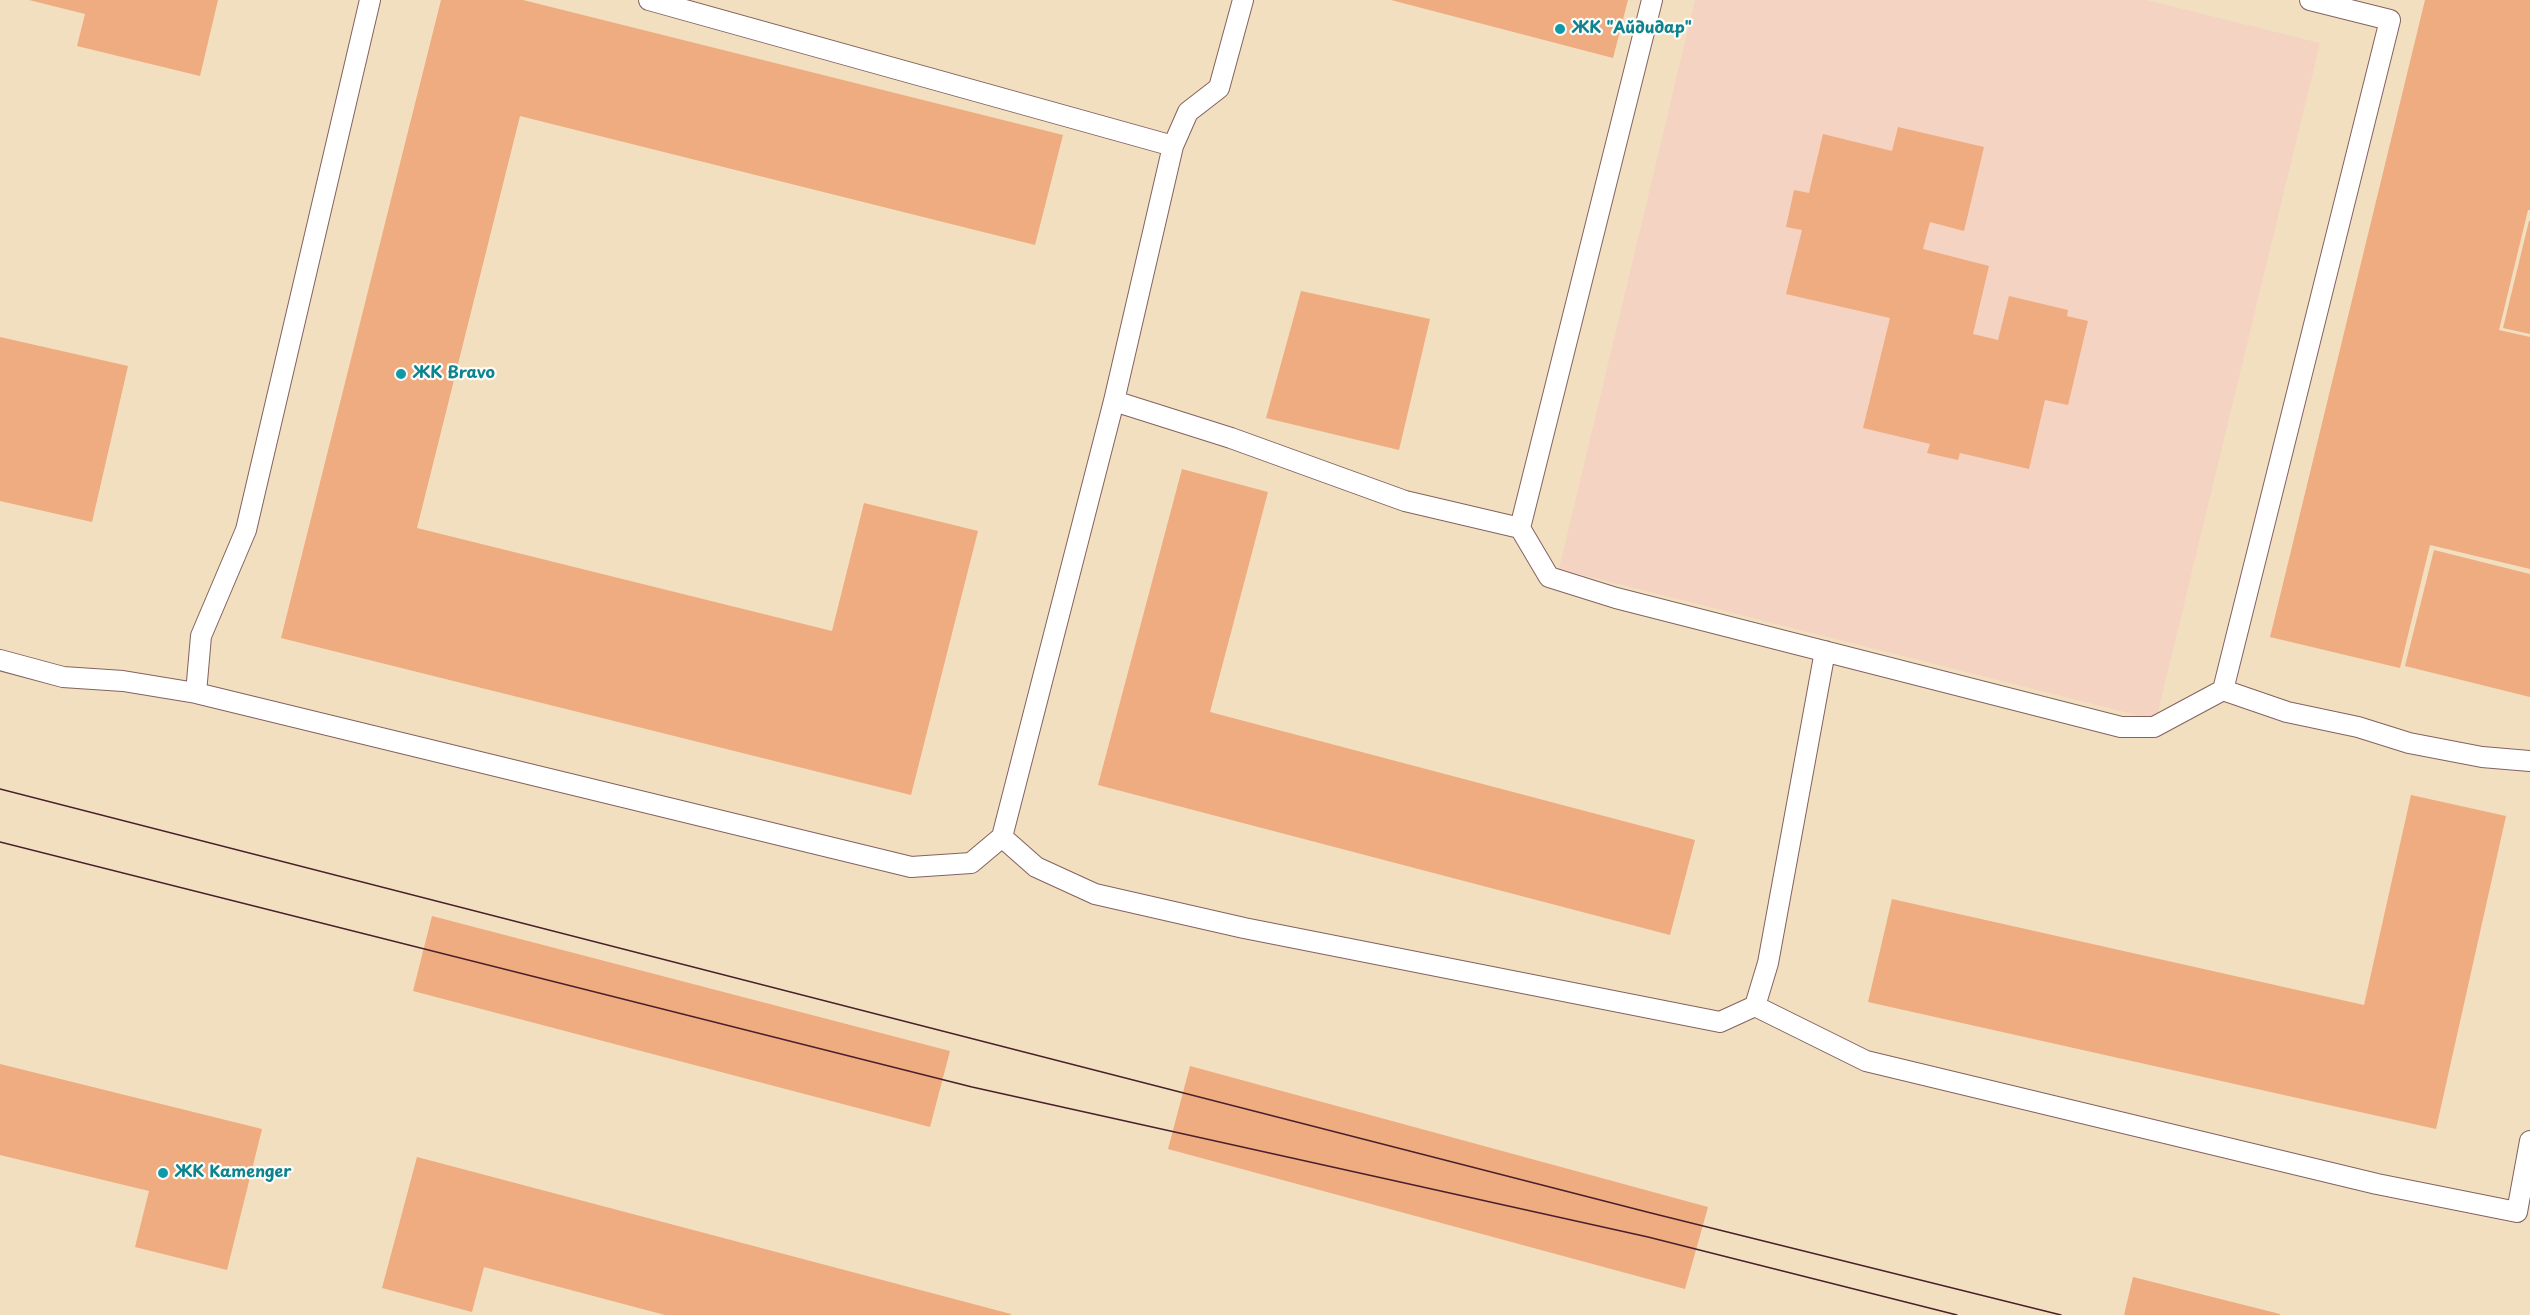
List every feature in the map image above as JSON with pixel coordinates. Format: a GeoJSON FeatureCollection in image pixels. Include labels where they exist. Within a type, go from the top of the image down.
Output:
{"type":"FeatureCollection","features":[{"type":"Feature","properties":{"kind":"lane"},"geometry":{"type":"LineString","coordinates":[[196,693],[201,636],[246,530],[370,0]]}},
{"type":"Feature","properties":{"kind":"lane"},"geometry":{"type":"LineString","coordinates":[[649,0],[1173,147]]}},
{"type":"Feature","properties":{"kind":"lane"},"geometry":{"type":"LineString","coordinates":[[0,660],[63,677],[123,681],[196,693],[911,867],[971,863],[1002,837],[1114,401],[1173,147],[1188,112],[1219,88],[1243,0]]}},
{"type":"Feature","properties":{"kind":"lane"},"geometry":{"type":"LineString","coordinates":[[1652,0],[1520,528],[1549,577],[1616,598],[2121,727],[2154,727],[2223,690],[2287,712],[2358,727],[2409,743],[2482,757],[2530,761]]}},
{"type":"Feature","properties":{"kind":"lane"},"geometry":{"type":"LineString","coordinates":[[2223,690],[2390,20],[2310,0]]}},
{"type":"Feature","properties":{"kind":"lane"},"geometry":{"type":"LineString","coordinates":[[1114,401],[1231,438],[1405,501],[1520,528]]}},
{"type":"Feature","properties":{"kind":"lane"},"geometry":{"type":"LineString","coordinates":[[1002,837],[1036,867],[1106,897],[1244,928],[1720,1022],[1755,1006],[1768,963],[1825,651]]}},
{"type":"Feature","properties":{"kind":"lane"},"geometry":{"type":"LineString","coordinates":[[1755,1006],[1866,1061],[2377,1184],[2517,1212],[2530,1141]]}},
{"type":"Feature","properties":{"kind":"shaded area"},"geometry":{"type":"Polygon","coordinates":[[[1695,0],[2147,0],[2320,43],[2156,720],[1559,569],[1695,0]]]}},
{"type":"Feature","properties":{"kind":"building"},"geometry":{"type":"Polygon","coordinates":[[[29,0],[218,0],[200,76],[77,46],[85,14],[29,0]]]}},
{"type":"Feature","properties":{"kind":"building","name":"ЖК Bravo"},"geometry":{"type":"Polygon","coordinates":[[[441,0],[523,0],[1063,135],[1035,245],[520,116],[417,528],[832,631],[864,503],[978,531],[911,795],[281,638],[441,0]]]}},
{"type":"Feature","properties":{"kind":"building","name":"ЖК \"Айдидар\""},"geometry":{"type":"Polygon","coordinates":[[[1391,0],[1628,0],[1613,58],[1391,0]]]}},
{"type":"Feature","properties":{"kind":"building"},"geometry":{"type":"Polygon","coordinates":[[[2425,0],[2530,0],[2530,210],[2528,210],[2499,330],[2530,337],[2530,569],[2430,545],[2400,668],[2270,637],[2425,0]]]}},
{"type":"Feature","properties":{"kind":"building"},"geometry":{"type":"Polygon","coordinates":[[[1898,127],[1984,147],[1964,231],[1930,222],[1923,249],[1989,266],[1973,334],[1998,340],[2009,296],[2068,310],[2067,316],[2088,321],[2068,405],[2045,400],[2029,469],[1960,453],[1958,460],[1927,453],[1930,444],[1863,428],[1890,318],[1786,294],[1802,230],[1786,227],[1794,190],[1809,193],[1823,134],[1892,151],[1898,127]]]}},
{"type":"Feature","properties":{"kind":"building"},"geometry":{"type":"Polygon","coordinates":[[[2530,221],[2530,334],[2503,328],[2530,221]]]}},
{"type":"Feature","properties":{"kind":"building"},"geometry":{"type":"Polygon","coordinates":[[[1301,291],[1430,319],[1399,450],[1266,418],[1301,291]]]}},
{"type":"Feature","properties":{"kind":"building"},"geometry":{"type":"Polygon","coordinates":[[[0,337],[128,366],[92,522],[0,501],[0,337]]]}},
{"type":"Feature","properties":{"kind":"building"},"geometry":{"type":"Polygon","coordinates":[[[1182,469],[1268,492],[1210,712],[1695,840],[1670,935],[1098,785],[1182,469]]]}},
{"type":"Feature","properties":{"kind":"building"},"geometry":{"type":"Polygon","coordinates":[[[2434,550],[2530,574],[2530,697],[2405,666],[2434,550]]]}},
{"type":"Feature","properties":{"kind":"building"},"geometry":{"type":"Polygon","coordinates":[[[2411,795],[2506,816],[2436,1129],[1868,1002],[1892,899],[2364,1005],[2411,795]]]}},
{"type":"Feature","properties":{"kind":"building"},"geometry":{"type":"Polygon","coordinates":[[[432,916],[950,1051],[930,1127],[413,991],[432,916]]]}},
{"type":"Feature","properties":{"kind":"building","name":"ЖК Kamenger"},"geometry":{"type":"Polygon","coordinates":[[[0,1064],[262,1129],[227,1270],[135,1247],[149,1191],[0,1155],[0,1064]]]}},
{"type":"Feature","properties":{"kind":"building"},"geometry":{"type":"Polygon","coordinates":[[[1190,1066],[1708,1207],[1685,1289],[1168,1149],[1190,1066]]]}},
{"type":"Feature","properties":{"kind":"building"},"geometry":{"type":"Polygon","coordinates":[[[417,1157],[1011,1315],[665,1315],[484,1267],[472,1312],[382,1288],[417,1157]]]}},
{"type":"Feature","properties":{"kind":"building"},"geometry":{"type":"Polygon","coordinates":[[[2133,1277],[2280,1314],[2280,1315],[2124,1315],[2133,1277]]]}},
{"type":"Feature","properties":{"kind":"tram line"},"geometry":{"type":"LineString","coordinates":[[0,789],[1651,1213],[2061,1315]]}},
{"type":"Feature","properties":{"kind":"tram line"},"geometry":{"type":"LineString","coordinates":[[0,842],[972,1087],[1648,1237],[1957,1315]]}},
{"type":"Feature","properties":{"kind":"place","name":"ЖК \"Айдидар\""},"geometry":{"type":"Point","coordinates":[1560,29]}},
{"type":"Feature","properties":{"kind":"place","name":"ЖК Bravo"},"geometry":{"type":"Point","coordinates":[401,374]}},
{"type":"Feature","properties":{"kind":"place","name":"ЖК Kamenger"},"geometry":{"type":"Point","coordinates":[163,1173]}}]}
